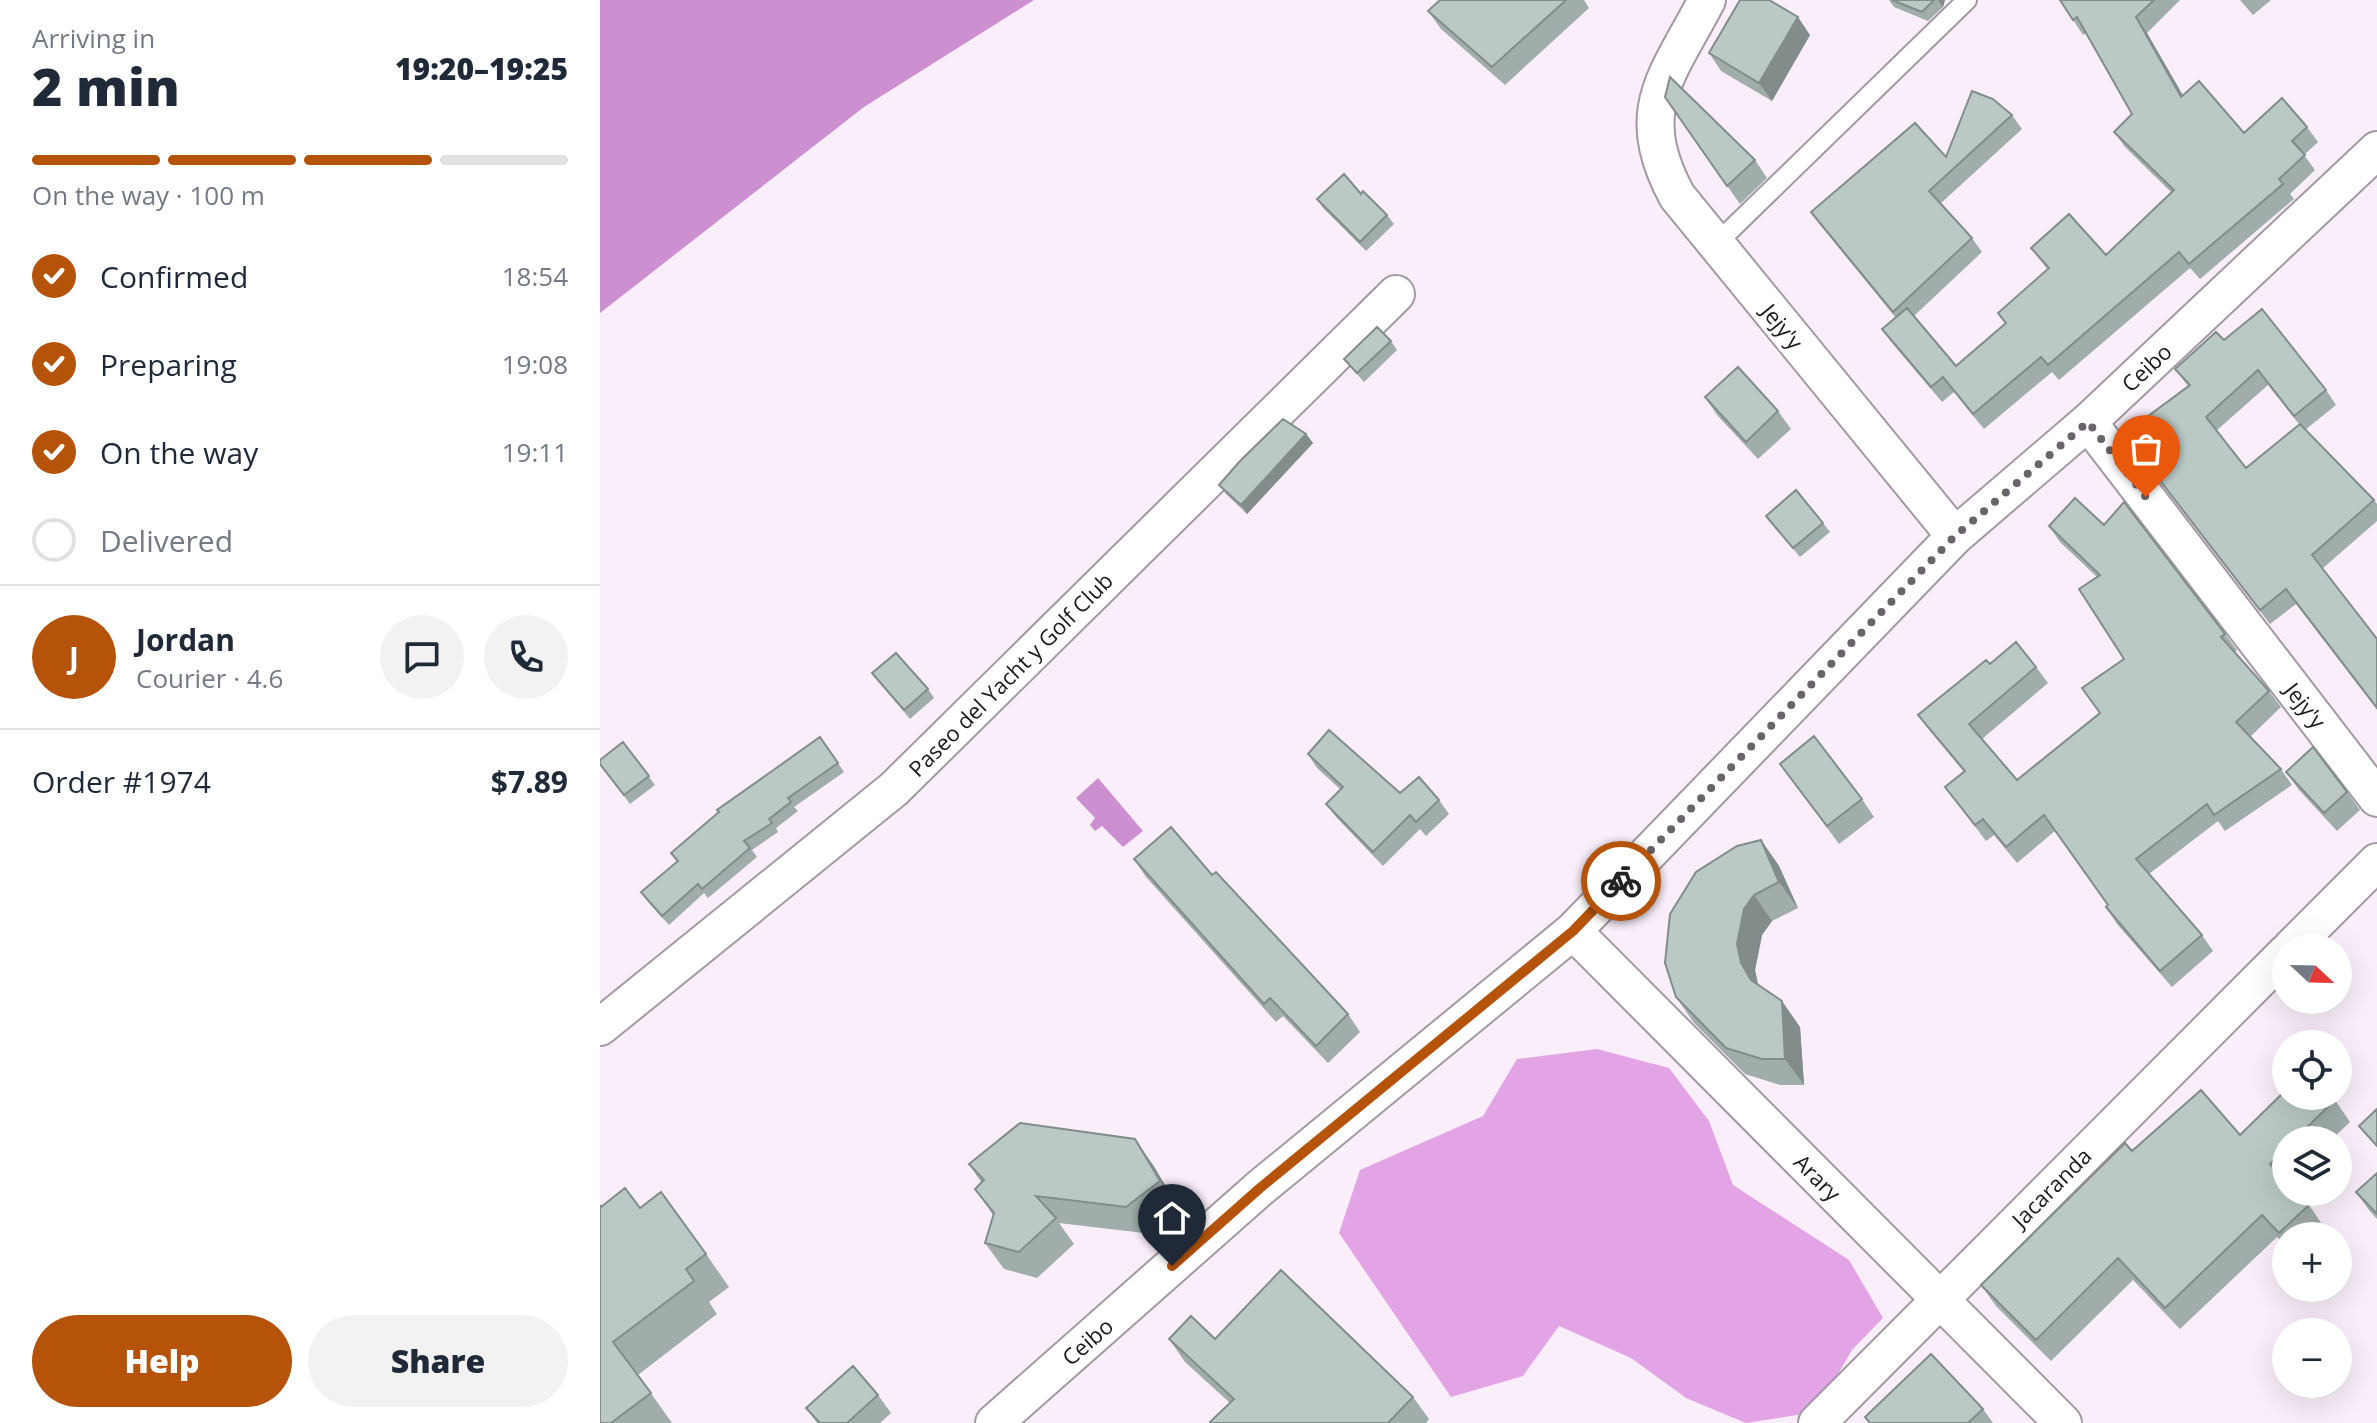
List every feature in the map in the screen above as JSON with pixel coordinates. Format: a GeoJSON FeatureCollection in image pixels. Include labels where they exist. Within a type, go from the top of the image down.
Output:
{"type":"FeatureCollection","features":[{"type":"Feature","properties":{"kind":"street","name":"Jejy'y"},"geometry":{"type":"LineString","coordinates":[[1707,0],[1656,98],[1653,133],[1662,168],[1677,196],[1955,536]]}},
{"type":"Feature","properties":{"kind":"street","name":"Ceibo"},"geometry":{"type":"LineString","coordinates":[[994,1423],[1260,1188],[1573,931],[1955,536],[2088,422],[2377,150]]}},
{"type":"Feature","properties":{"kind":"street","name":"Paseo del Yacht y Golf Club"},"geometry":{"type":"LineString","coordinates":[[600,1027],[894,789],[1396,294]]}},
{"type":"Feature","properties":{"kind":"street","name":"Jejy'y"},"geometry":{"type":"LineString","coordinates":[[2088,422],[2377,798]]}},
{"type":"Feature","properties":{"kind":"street"},"geometry":{"type":"LineString","coordinates":[[2305,934],[2377,862]]}},
{"type":"Feature","properties":{"kind":"street","name":"Arary"},"geometry":{"type":"LineString","coordinates":[[1573,931],[2063,1423]]}},
{"type":"Feature","properties":{"kind":"street","name":"Jacaranda"},"geometry":{"type":"LineString","coordinates":[[1817,1423],[2272,967]]}},
{"type":"Feature","properties":{"kind":"lane"},"geometry":{"type":"LineString","coordinates":[[1716,244],[1967,0]]}},
{"type":"Feature","properties":{"kind":"shaded area"},"geometry":{"type":"Polygon","coordinates":[[[600,0],[1034,0],[864,107],[600,313],[600,0]]]}},
{"type":"Feature","properties":{"kind":"shaded area"},"geometry":{"type":"Polygon","coordinates":[[[1098,778],[1143,831],[1123,847],[1102,826],[1095,831],[1090,825],[1095,818],[1076,798],[1098,778]]]}},
{"type":"Feature","properties":{"kind":"shaded area"},"geometry":{"type":"Polygon","coordinates":[[[1597,1049],[1669,1068],[1709,1121],[1733,1185],[1849,1260],[1883,1318],[1852,1350],[1816,1412],[1746,1423],[1686,1398],[1631,1358],[1559,1326],[1523,1376],[1451,1397],[1339,1233],[1360,1170],[1483,1116],[1517,1059],[1597,1049]]]}},
{"type":"Feature","properties":{"kind":"building"},"geometry":{"type":"Polygon","coordinates":[[[1440,0],[1566,0],[1492,67],[1428,11],[1440,0]]]}},
{"type":"Feature","properties":{"kind":"building"},"geometry":{"type":"Polygon","coordinates":[[[1740,0],[1769,0],[1798,17],[1759,83],[1709,53],[1740,0]]]}},
{"type":"Feature","properties":{"kind":"building"},"geometry":{"type":"Polygon","coordinates":[[[1892,0],[1934,0],[1922,12],[1892,0]]]}},
{"type":"Feature","properties":{"kind":"building"},"geometry":{"type":"Polygon","coordinates":[[[2060,0],[2154,0],[2136,17],[2181,97],[2199,81],[2244,133],[2282,98],[2307,127],[2292,141],[2305,155],[2279,179],[2283,184],[2189,264],[2179,252],[2048,365],[2041,357],[1973,414],[1943,377],[1931,387],[1882,329],[1907,308],[1956,366],[2006,323],[1998,313],[2049,268],[2031,248],[2069,214],[2106,255],[2174,190],[2114,132],[2132,114],[2077,17],[2073,20],[2060,0]]]}},
{"type":"Feature","properties":{"kind":"building"},"geometry":{"type":"Polygon","coordinates":[[[1670,77],[1755,160],[1727,186],[1665,97],[1670,77]]]}},
{"type":"Feature","properties":{"kind":"building"},"geometry":{"type":"Polygon","coordinates":[[[1972,91],[1993,99],[2012,115],[1929,191],[1972,238],[1893,312],[1811,212],[1915,123],[1946,157],[1972,91]]]}},
{"type":"Feature","properties":{"kind":"building"},"geometry":{"type":"Polygon","coordinates":[[[1344,174],[1361,194],[1363,191],[1387,215],[1360,242],[1317,199],[1344,174]]]}},
{"type":"Feature","properties":{"kind":"building"},"geometry":{"type":"Polygon","coordinates":[[[2262,309],[2326,390],[2294,416],[2258,370],[2206,417],[2246,468],[2300,424],[2374,500],[2312,555],[2377,639],[2377,708],[2286,589],[2260,610],[2124,434],[2190,385],[2175,369],[2216,332],[2224,340],[2262,309]]]}},
{"type":"Feature","properties":{"kind":"building"},"geometry":{"type":"Polygon","coordinates":[[[1377,327],[1391,341],[1357,373],[1344,359],[1377,327]]]}},
{"type":"Feature","properties":{"kind":"building"},"geometry":{"type":"Polygon","coordinates":[[[1738,367],[1778,411],[1746,442],[1705,397],[1738,367]]]}},
{"type":"Feature","properties":{"kind":"building"},"geometry":{"type":"Polygon","coordinates":[[[1283,419],[1306,434],[1241,505],[1219,485],[1283,419]]]}},
{"type":"Feature","properties":{"kind":"building"},"geometry":{"type":"Polygon","coordinates":[[[1796,490],[1823,523],[1793,548],[1766,516],[1796,490]]]}},
{"type":"Feature","properties":{"kind":"building"},"geometry":{"type":"Polygon","coordinates":[[[2075,498],[2104,525],[2124,502],[2225,634],[2221,637],[2269,691],[2236,722],[2281,769],[2214,815],[2207,804],[2136,859],[2202,935],[2160,971],[2106,907],[2108,905],[2044,815],[2006,847],[1983,819],[1975,825],[1945,787],[1965,771],[1918,715],[1986,660],[1990,664],[2016,642],[2036,667],[1969,724],[2017,780],[2100,713],[2082,688],[2124,659],[2079,589],[2100,575],[2049,526],[2075,498]]]}},
{"type":"Feature","properties":{"kind":"building"},"geometry":{"type":"Polygon","coordinates":[[[896,653],[928,689],[904,710],[872,673],[896,653]]]}},
{"type":"Feature","properties":{"kind":"building"},"geometry":{"type":"Polygon","coordinates":[[[1329,730],[1400,793],[1419,777],[1439,800],[1416,822],[1410,815],[1373,852],[1326,804],[1343,787],[1308,754],[1329,730]]]}},
{"type":"Feature","properties":{"kind":"building"},"geometry":{"type":"Polygon","coordinates":[[[1814,736],[1862,799],[1827,826],[1780,764],[1814,736]]]}},
{"type":"Feature","properties":{"kind":"building"},"geometry":{"type":"Polygon","coordinates":[[[820,737],[838,763],[788,798],[791,802],[769,819],[772,823],[744,841],[750,848],[702,889],[698,884],[662,916],[641,892],[678,861],[671,853],[719,812],[717,810],[820,737]]]}},
{"type":"Feature","properties":{"kind":"building"},"geometry":{"type":"Polygon","coordinates":[[[623,742],[649,776],[624,795],[600,764],[600,760],[623,742]]]}},
{"type":"Feature","properties":{"kind":"building"},"geometry":{"type":"Polygon","coordinates":[[[2313,747],[2347,792],[2324,813],[2286,772],[2313,747]]]}},
{"type":"Feature","properties":{"kind":"building"},"geometry":{"type":"Polygon","coordinates":[[[1171,827],[1212,875],[1216,872],[1348,1014],[1316,1046],[1270,998],[1264,1004],[1134,859],[1171,827]]]}},
{"type":"Feature","properties":{"kind":"building"},"geometry":{"type":"Polygon","coordinates":[[[1761,840],[1779,882],[1754,895],[1744,909],[1737,944],[1741,963],[1751,980],[1782,1001],[1785,1059],[1762,1059],[1726,1048],[1676,997],[1665,963],[1670,914],[1696,872],[1737,846],[1761,840]]]}},
{"type":"Feature","properties":{"kind":"building"},"geometry":{"type":"Polygon","coordinates":[[[2201,1090],[2240,1135],[2272,1104],[2272,1110],[2325,1110],[2308,1126],[2272,1126],[2272,1206],[2308,1206],[2291,1222],[2272,1222],[2272,1226],[2262,1215],[2165,1308],[2118,1258],[2036,1340],[1981,1285],[2125,1143],[2132,1151],[2201,1090]]]}},
{"type":"Feature","properties":{"kind":"building"},"geometry":{"type":"Polygon","coordinates":[[[2377,1109],[2377,1146],[2359,1126],[2377,1109]]]}},
{"type":"Feature","properties":{"kind":"building"},"geometry":{"type":"Polygon","coordinates":[[[1020,1123],[1135,1139],[1160,1181],[1126,1207],[1036,1196],[1056,1218],[1019,1252],[985,1243],[994,1213],[975,1189],[984,1180],[969,1164],[1020,1123]]]}},
{"type":"Feature","properties":{"kind":"building"},"geometry":{"type":"Polygon","coordinates":[[[2377,1173],[2377,1214],[2356,1192],[2377,1173]]]}},
{"type":"Feature","properties":{"kind":"building"},"geometry":{"type":"Polygon","coordinates":[[[625,1188],[640,1208],[661,1192],[706,1254],[686,1269],[694,1281],[613,1342],[651,1393],[611,1423],[600,1423],[600,1205],[625,1188]]]}},
{"type":"Feature","properties":{"kind":"building"},"geometry":{"type":"Polygon","coordinates":[[[1281,1270],[1413,1397],[1388,1423],[1210,1422],[1234,1399],[1169,1339],[1191,1316],[1215,1339],[1281,1270]]]}},
{"type":"Feature","properties":{"kind":"building"},"geometry":{"type":"Polygon","coordinates":[[[1931,1354],[1983,1409],[1968,1423],[1870,1423],[1865,1417],[1931,1354]]]}},
{"type":"Feature","properties":{"kind":"building"},"geometry":{"type":"Polygon","coordinates":[[[853,1366],[878,1395],[847,1423],[820,1423],[806,1408],[853,1366]]]}},
{"type":"Feature","properties":{"kind":"way so far"},"geometry":{"type":"LineString","coordinates":[[1621,881],[1955,536],[2088,422],[2146,497]]}},
{"type":"Feature","properties":{"kind":"route"},"geometry":{"type":"LineString","coordinates":[[1172,1266],[1260,1188],[1573,931],[1621,881]]}}]}
